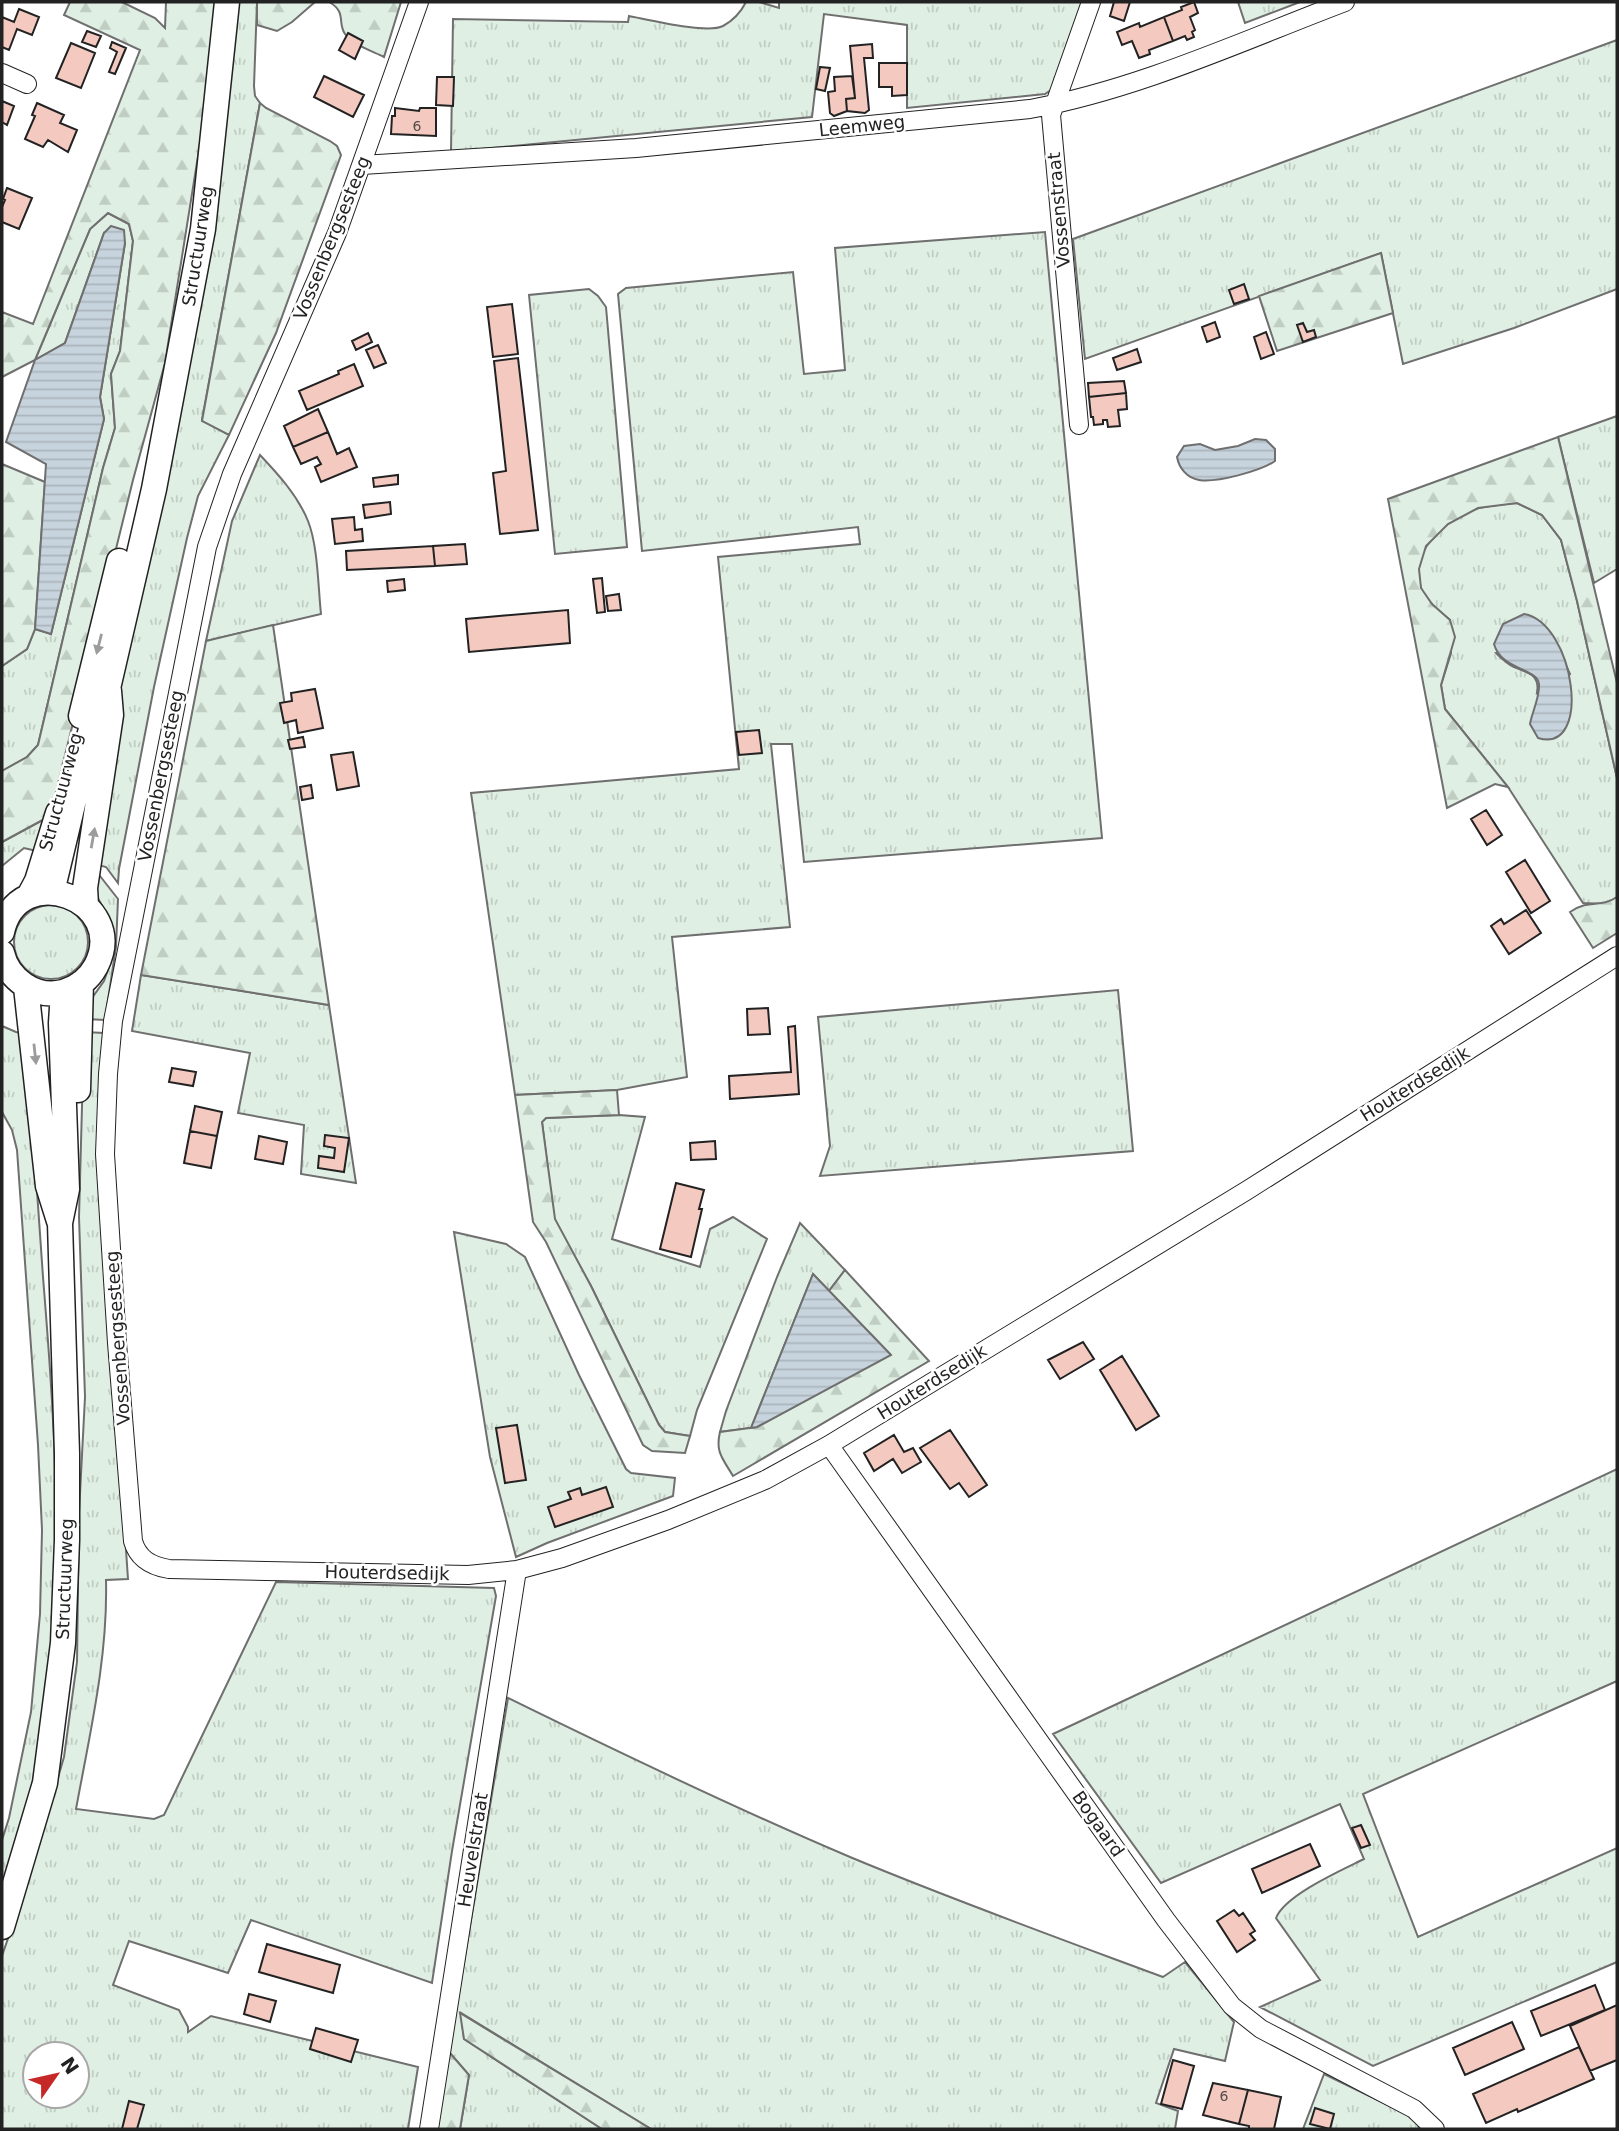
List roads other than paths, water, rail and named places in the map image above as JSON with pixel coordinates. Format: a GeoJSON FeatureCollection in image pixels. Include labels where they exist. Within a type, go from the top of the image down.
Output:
{"type":"FeatureCollection","features":[{"type":"Feature","properties":{"kind":"main road","name":"Structuurweg"},"geometry":{"type":"LineString","coordinates":[[41,894],[95,712],[109,684],[153,489],[203,229],[227,2]]}},
{"type":"Feature","properties":{"kind":"main road","name":"Structuurweg"},"geometry":{"type":"LineString","coordinates":[[41,894],[37,881],[57,816],[128,527],[153,489]]}},
{"type":"Feature","properties":{"kind":"main road","name":"Structuurweg"},"geometry":{"type":"LineString","coordinates":[[86,905],[85,888],[111,715],[109,684]]}},
{"type":"Feature","properties":{"kind":"main road"},"geometry":{"type":"LineString","coordinates":[[2,928],[14,908],[41,894],[73,897],[86,905],[99,928],[102,945],[97,963],[72,988],[50,993],[26,987],[9,970],[2,953]]}},
{"type":"Feature","properties":{"kind":"main road","name":"Structuurweg"},"geometry":{"type":"LineString","coordinates":[[2,1927],[45,1783],[63,1643],[67,1541],[60,1223],[48,1186],[26,987]]}},
{"type":"Feature","properties":{"kind":"main road","name":"Structuurweg"},"geometry":{"type":"LineString","coordinates":[[60,1223],[77,1190],[77,1102],[72,988]]}},
{"type":"Feature","properties":{"kind":"street","name":"Vossenbergsesteeg"},"geometry":{"type":"LineString","coordinates":[[169,1569],[157,1567],[142,1558],[133,1541],[117,1343],[106,1154],[108,1074],[113,1021],[207,547],[232,474],[337,233],[419,2]]}},
{"type":"Feature","properties":{"kind":"street","name":"Vossenstraat"},"geometry":{"type":"LineString","coordinates":[[1079,425],[1051,116],[1091,2]]}},
{"type":"Feature","properties":{"kind":"street","name":"Leemweg"},"geometry":{"type":"LineString","coordinates":[[362,165],[636,148],[1030,109],[1145,78],[1345,2]]}},
{"type":"Feature","properties":{"kind":"street"},"geometry":{"type":"LineString","coordinates":[[2,73],[27,84]]}},
{"type":"Feature","properties":{"kind":"street","name":"Houterdsedijk"},"geometry":{"type":"LineString","coordinates":[[169,1569],[468,1575],[517,1570],[562,1558],[668,1520],[765,1480],[829,1446],[1246,1191],[1617,956]]}},
{"type":"Feature","properties":{"kind":"street","name":"Bogaard"},"geometry":{"type":"LineString","coordinates":[[829,1446],[1158,1908],[1232,2006],[1261,2029],[1414,2109],[1435,2129]]}},
{"type":"Feature","properties":{"kind":"street","name":"Heuvelstraat"},"geometry":{"type":"LineString","coordinates":[[429,2129],[517,1570]]}}]}
